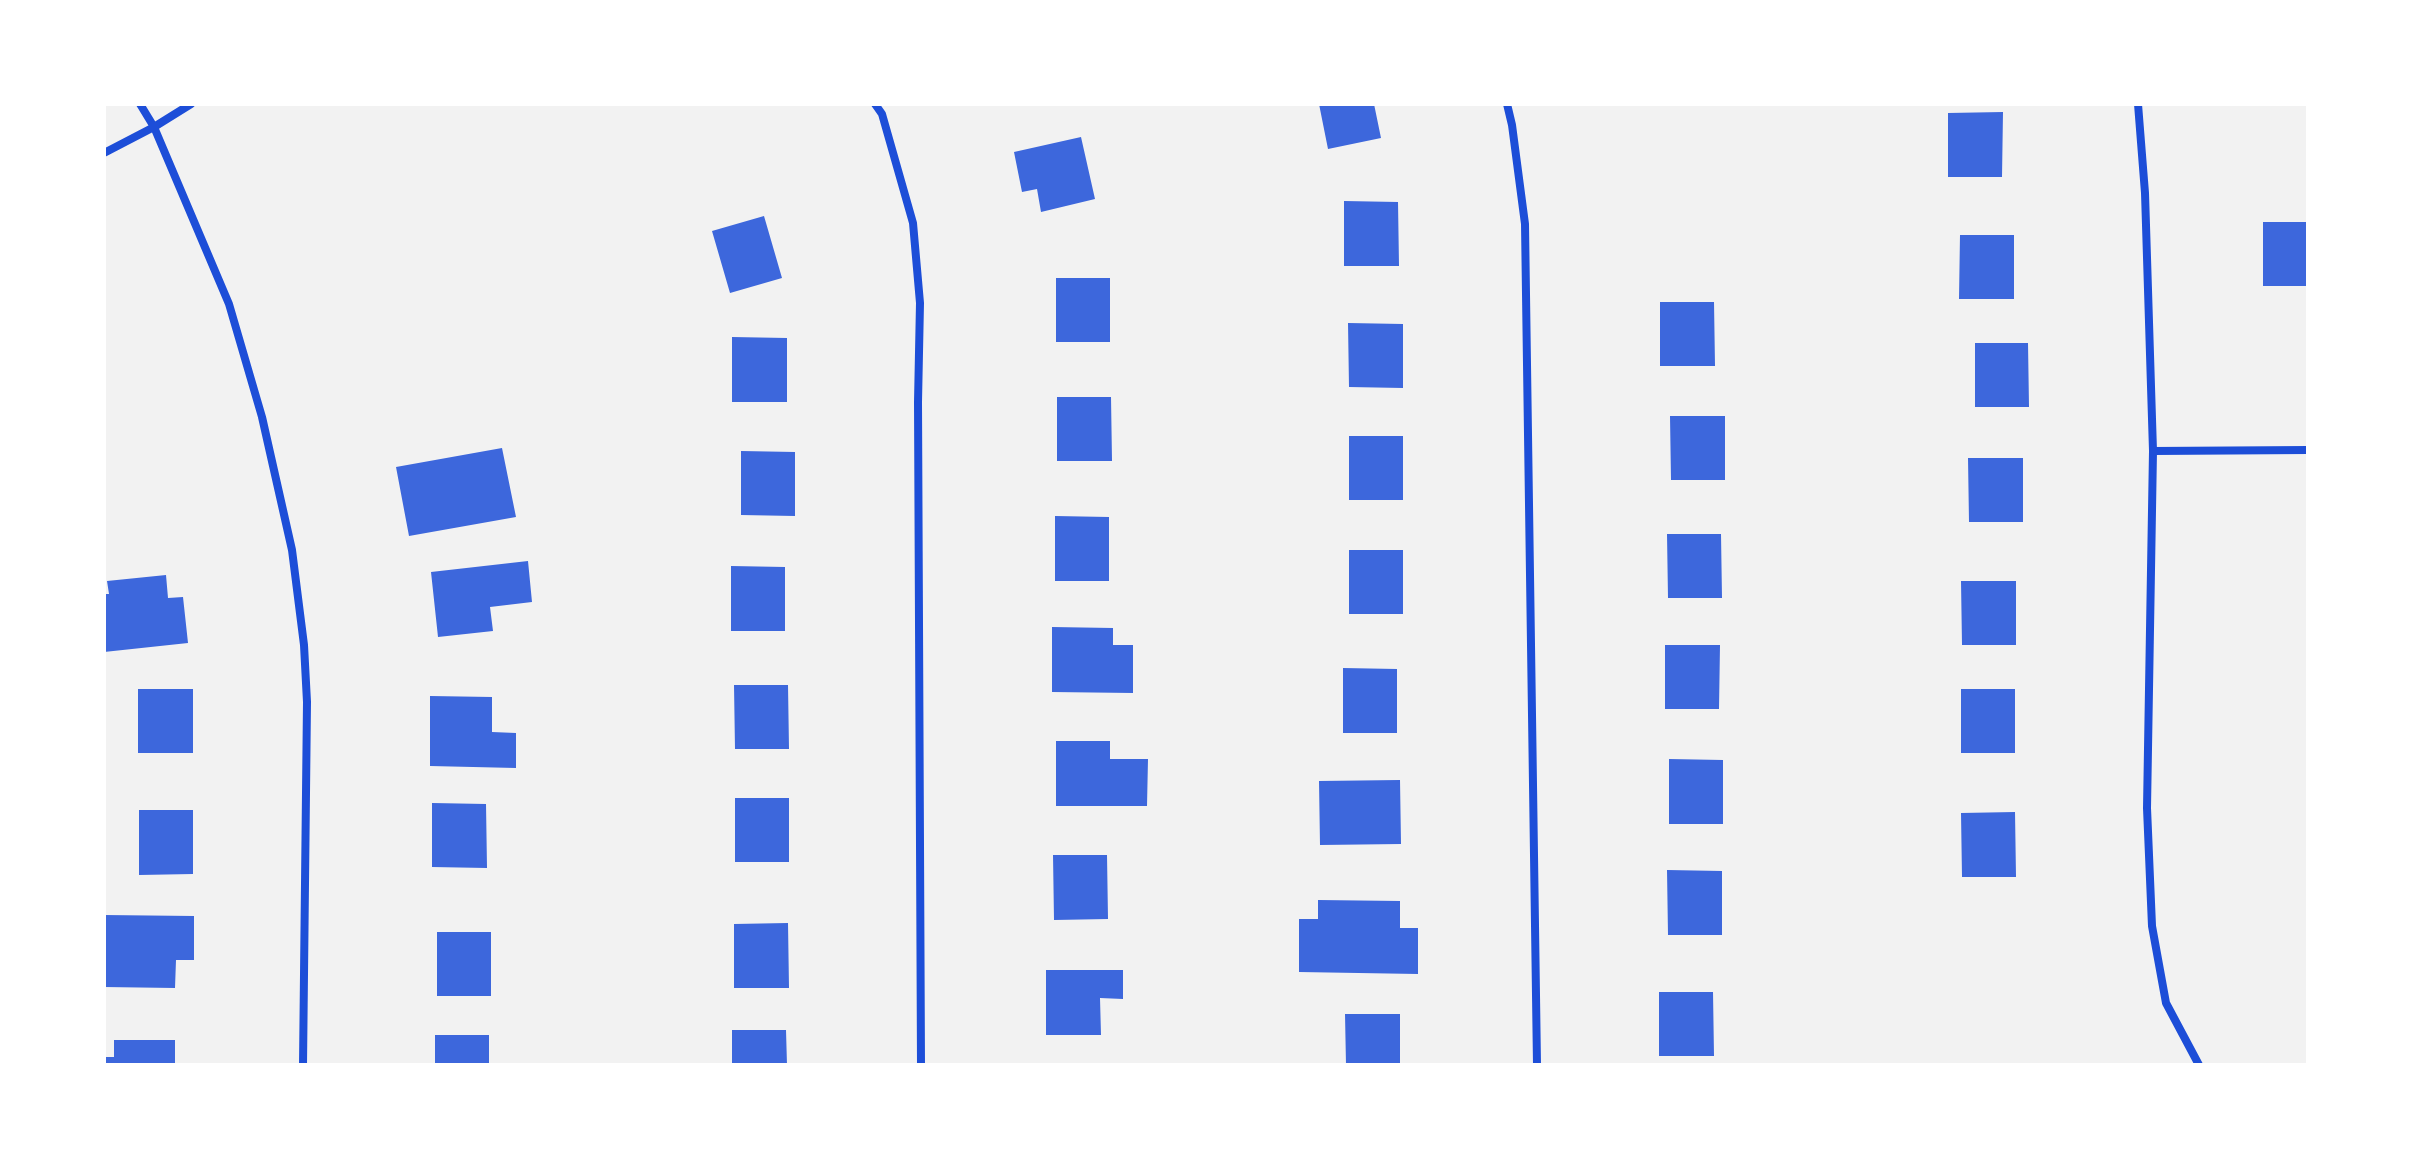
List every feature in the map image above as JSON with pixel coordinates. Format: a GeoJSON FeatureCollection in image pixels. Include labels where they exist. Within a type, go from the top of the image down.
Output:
{"type":"FeatureCollection","features":[{"type":"Feature","properties":{"kind":"street"},"geometry":{"type":"LineString","coordinates":[[140,104],[154,127],[229,304],[262,417],[292,550],[304,645],[307,702],[303,1065]]}},
{"type":"Feature","properties":{"kind":"street"},"geometry":{"type":"LineString","coordinates":[[104,153],[191,104]]}},
{"type":"Feature","properties":{"kind":"street"},"geometry":{"type":"LineString","coordinates":[[875,104],[882,114],[913,223],[920,303],[921,1065]]}},
{"type":"Feature","properties":{"kind":"street"},"geometry":{"type":"LineString","coordinates":[[1507,104],[1525,224],[1537,1065]]}},
{"type":"Feature","properties":{"kind":"street"},"geometry":{"type":"LineString","coordinates":[[2138,104],[2145,193],[2153,451],[2147,808],[2152,926],[2166,1003],[2199,1065]]}},
{"type":"Feature","properties":{"kind":"street"},"geometry":{"type":"LineString","coordinates":[[2153,451],[2308,450]]}},
{"type":"Feature","properties":{"kind":"building"},"geometry":{"type":"Polygon","coordinates":[[[1319,104],[1374,104],[1381,138],[1328,149],[1319,104]]]}},
{"type":"Feature","properties":{"kind":"building"},"geometry":{"type":"Polygon","coordinates":[[[2003,112],[2002,177],[1948,177],[1948,113],[2003,112]]]}},
{"type":"Feature","properties":{"kind":"building"},"geometry":{"type":"Polygon","coordinates":[[[1081,137],[1095,199],[1041,212],[1037,189],[1022,192],[1014,152],[1081,137]]]}},
{"type":"Feature","properties":{"kind":"building"},"geometry":{"type":"Polygon","coordinates":[[[1344,201],[1398,202],[1399,266],[1344,266],[1344,201]]]}},
{"type":"Feature","properties":{"kind":"building"},"geometry":{"type":"Polygon","coordinates":[[[764,216],[782,278],[730,293],[712,231],[764,216]]]}},
{"type":"Feature","properties":{"kind":"building"},"geometry":{"type":"Polygon","coordinates":[[[2263,222],[2308,222],[2308,286],[2263,286],[2263,222]]]}},
{"type":"Feature","properties":{"kind":"building"},"geometry":{"type":"Polygon","coordinates":[[[1960,235],[2014,235],[2014,299],[1959,299],[1960,235]]]}},
{"type":"Feature","properties":{"kind":"building"},"geometry":{"type":"Polygon","coordinates":[[[1056,278],[1110,278],[1110,342],[1056,342],[1056,278]]]}},
{"type":"Feature","properties":{"kind":"building"},"geometry":{"type":"Polygon","coordinates":[[[1660,302],[1714,302],[1715,366],[1660,366],[1660,302]]]}},
{"type":"Feature","properties":{"kind":"building"},"geometry":{"type":"Polygon","coordinates":[[[1348,323],[1403,324],[1403,388],[1349,387],[1348,323]]]}},
{"type":"Feature","properties":{"kind":"building"},"geometry":{"type":"Polygon","coordinates":[[[732,337],[787,338],[787,402],[732,402],[732,337]]]}},
{"type":"Feature","properties":{"kind":"building"},"geometry":{"type":"Polygon","coordinates":[[[1975,343],[2028,343],[2029,407],[1975,407],[1975,343]]]}},
{"type":"Feature","properties":{"kind":"building"},"geometry":{"type":"Polygon","coordinates":[[[1057,397],[1111,397],[1112,461],[1057,461],[1057,397]]]}},
{"type":"Feature","properties":{"kind":"building"},"geometry":{"type":"Polygon","coordinates":[[[1670,416],[1725,416],[1725,480],[1671,480],[1670,416]]]}},
{"type":"Feature","properties":{"kind":"building"},"geometry":{"type":"Polygon","coordinates":[[[1349,436],[1403,436],[1403,500],[1349,500],[1349,436]]]}},
{"type":"Feature","properties":{"kind":"building"},"geometry":{"type":"Polygon","coordinates":[[[502,448],[516,517],[409,536],[396,467],[502,448]]]}},
{"type":"Feature","properties":{"kind":"building"},"geometry":{"type":"Polygon","coordinates":[[[741,451],[795,452],[795,516],[741,515],[741,451]]]}},
{"type":"Feature","properties":{"kind":"building"},"geometry":{"type":"Polygon","coordinates":[[[1968,458],[2023,458],[2023,522],[1969,522],[1968,458]]]}},
{"type":"Feature","properties":{"kind":"building"},"geometry":{"type":"Polygon","coordinates":[[[1055,516],[1109,517],[1109,581],[1055,581],[1055,516]]]}},
{"type":"Feature","properties":{"kind":"building"},"geometry":{"type":"Polygon","coordinates":[[[1667,534],[1721,534],[1722,598],[1668,598],[1667,534]]]}},
{"type":"Feature","properties":{"kind":"building"},"geometry":{"type":"Polygon","coordinates":[[[1349,550],[1403,550],[1403,614],[1349,614],[1349,550]]]}},
{"type":"Feature","properties":{"kind":"building"},"geometry":{"type":"Polygon","coordinates":[[[528,561],[532,602],[490,607],[493,631],[438,637],[431,572],[528,561]]]}},
{"type":"Feature","properties":{"kind":"building"},"geometry":{"type":"Polygon","coordinates":[[[731,566],[785,567],[785,631],[731,631],[731,566]]]}},
{"type":"Feature","properties":{"kind":"building"},"geometry":{"type":"Polygon","coordinates":[[[166,575],[168,598],[183,597],[188,643],[104,652],[104,594],[109,594],[107,581],[166,575]]]}},
{"type":"Feature","properties":{"kind":"building"},"geometry":{"type":"Polygon","coordinates":[[[1961,581],[2016,581],[2016,645],[1962,645],[1961,581]]]}},
{"type":"Feature","properties":{"kind":"building"},"geometry":{"type":"Polygon","coordinates":[[[1052,627],[1113,628],[1113,645],[1133,645],[1133,693],[1052,692],[1052,627]]]}},
{"type":"Feature","properties":{"kind":"building"},"geometry":{"type":"Polygon","coordinates":[[[1665,645],[1720,645],[1719,709],[1665,709],[1665,645]]]}},
{"type":"Feature","properties":{"kind":"building"},"geometry":{"type":"Polygon","coordinates":[[[1343,668],[1397,669],[1397,733],[1343,733],[1343,668]]]}},
{"type":"Feature","properties":{"kind":"building"},"geometry":{"type":"Polygon","coordinates":[[[734,685],[788,685],[789,749],[735,749],[734,685]]]}},
{"type":"Feature","properties":{"kind":"building"},"geometry":{"type":"Polygon","coordinates":[[[138,689],[193,689],[193,753],[138,753],[138,689]]]}},
{"type":"Feature","properties":{"kind":"building"},"geometry":{"type":"Polygon","coordinates":[[[1961,689],[2015,689],[2015,753],[1961,753],[1961,689]]]}},
{"type":"Feature","properties":{"kind":"building"},"geometry":{"type":"Polygon","coordinates":[[[430,696],[492,697],[492,732],[516,733],[516,768],[430,766],[430,696]]]}},
{"type":"Feature","properties":{"kind":"building"},"geometry":{"type":"Polygon","coordinates":[[[1056,741],[1110,741],[1110,759],[1148,759],[1147,806],[1056,806],[1056,741]]]}},
{"type":"Feature","properties":{"kind":"building"},"geometry":{"type":"Polygon","coordinates":[[[1669,759],[1723,760],[1723,824],[1669,824],[1669,759]]]}},
{"type":"Feature","properties":{"kind":"building"},"geometry":{"type":"Polygon","coordinates":[[[1400,780],[1401,844],[1320,845],[1319,781],[1400,780]]]}},
{"type":"Feature","properties":{"kind":"building"},"geometry":{"type":"Polygon","coordinates":[[[735,798],[789,798],[789,862],[735,862],[735,798]]]}},
{"type":"Feature","properties":{"kind":"building"},"geometry":{"type":"Polygon","coordinates":[[[432,803],[486,804],[487,868],[432,867],[432,803]]]}},
{"type":"Feature","properties":{"kind":"building"},"geometry":{"type":"Polygon","coordinates":[[[139,810],[193,810],[193,874],[139,875],[139,810]]]}},
{"type":"Feature","properties":{"kind":"building"},"geometry":{"type":"Polygon","coordinates":[[[2015,812],[2016,877],[1962,877],[1961,813],[2015,812]]]}},
{"type":"Feature","properties":{"kind":"building"},"geometry":{"type":"Polygon","coordinates":[[[1053,855],[1107,855],[1108,919],[1054,920],[1053,855]]]}},
{"type":"Feature","properties":{"kind":"building"},"geometry":{"type":"Polygon","coordinates":[[[1667,870],[1722,871],[1722,935],[1668,935],[1667,870]]]}},
{"type":"Feature","properties":{"kind":"building"},"geometry":{"type":"Polygon","coordinates":[[[1318,900],[1400,901],[1400,928],[1418,928],[1418,974],[1299,972],[1299,919],[1318,919],[1318,900]]]}},
{"type":"Feature","properties":{"kind":"building"},"geometry":{"type":"Polygon","coordinates":[[[104,915],[194,916],[194,960],[176,960],[175,988],[104,987],[104,915]]]}},
{"type":"Feature","properties":{"kind":"building"},"geometry":{"type":"Polygon","coordinates":[[[788,923],[789,988],[734,988],[734,924],[788,923]]]}},
{"type":"Feature","properties":{"kind":"building"},"geometry":{"type":"Polygon","coordinates":[[[437,932],[491,932],[491,996],[437,996],[437,932]]]}},
{"type":"Feature","properties":{"kind":"building"},"geometry":{"type":"Polygon","coordinates":[[[1046,970],[1123,970],[1123,999],[1100,998],[1101,1035],[1046,1035],[1046,970]]]}},
{"type":"Feature","properties":{"kind":"building"},"geometry":{"type":"Polygon","coordinates":[[[1659,992],[1713,992],[1714,1056],[1659,1056],[1659,992]]]}},
{"type":"Feature","properties":{"kind":"building"},"geometry":{"type":"Polygon","coordinates":[[[1345,1014],[1400,1014],[1400,1065],[1346,1065],[1345,1014]]]}},
{"type":"Feature","properties":{"kind":"building"},"geometry":{"type":"Polygon","coordinates":[[[732,1030],[786,1030],[787,1065],[732,1065],[732,1030]]]}},
{"type":"Feature","properties":{"kind":"building"},"geometry":{"type":"Polygon","coordinates":[[[435,1035],[489,1035],[489,1065],[435,1065],[435,1035]]]}},
{"type":"Feature","properties":{"kind":"building"},"geometry":{"type":"Polygon","coordinates":[[[114,1040],[175,1040],[175,1065],[104,1065],[104,1057],[114,1057],[114,1040]]]}}]}
